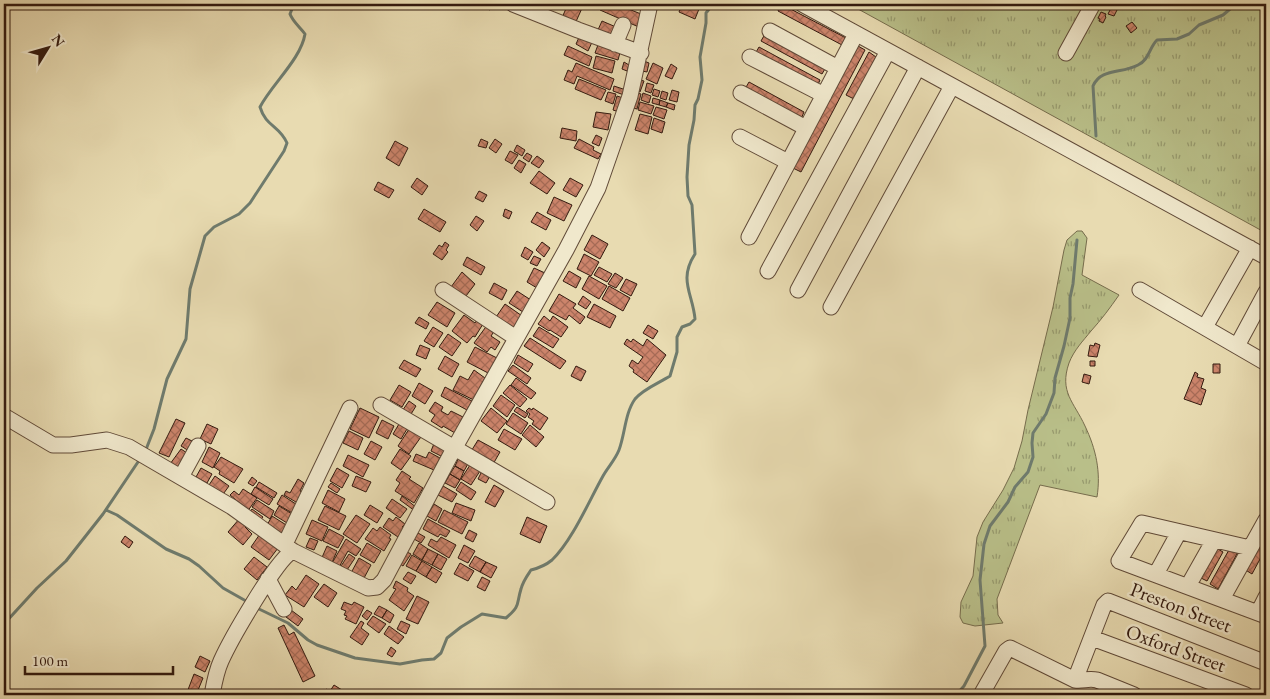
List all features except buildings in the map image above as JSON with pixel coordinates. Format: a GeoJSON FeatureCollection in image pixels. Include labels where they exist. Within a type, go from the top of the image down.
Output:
{"type":"FeatureCollection","features":[{"type":"Feature","properties":{"kind":"street"},"geometry":{"type":"LineString","coordinates":[[513,4],[641,53]]}},
{"type":"Feature","properties":{"kind":"street"},"geometry":{"type":"LineString","coordinates":[[4,416],[53,445],[71,445],[108,440],[136,450],[232,506],[289,548],[368,588],[377,587],[384,580],[454,449],[566,250],[598,188],[630,96],[641,53],[650,4]]}},
{"type":"Feature","properties":{"kind":"street"},"geometry":{"type":"LineString","coordinates":[[802,4],[1266,257]]}},
{"type":"Feature","properties":{"kind":"street"},"geometry":{"type":"LineString","coordinates":[[1066,53],[1093,4]]}},
{"type":"Feature","properties":{"kind":"street"},"geometry":{"type":"LineString","coordinates":[[615,44],[623,25]]}},
{"type":"Feature","properties":{"kind":"street"},"geometry":{"type":"LineString","coordinates":[[770,31],[838,68]]}},
{"type":"Feature","properties":{"kind":"street"},"geometry":{"type":"LineString","coordinates":[[749,237],[856,34]]}},
{"type":"Feature","properties":{"kind":"street"},"geometry":{"type":"LineString","coordinates":[[768,271],[888,51]]}},
{"type":"Feature","properties":{"kind":"street"},"geometry":{"type":"LineString","coordinates":[[750,57],[824,95]]}},
{"type":"Feature","properties":{"kind":"street"},"geometry":{"type":"LineString","coordinates":[[798,290],[918,67]]}},
{"type":"Feature","properties":{"kind":"street"},"geometry":{"type":"LineString","coordinates":[[831,307],[952,86]]}},
{"type":"Feature","properties":{"kind":"street"},"geometry":{"type":"LineString","coordinates":[[740,93],[806,128]]}},
{"type":"Feature","properties":{"kind":"street"},"geometry":{"type":"LineString","coordinates":[[740,137],[788,162]]}},
{"type":"Feature","properties":{"kind":"street"},"geometry":{"type":"LineString","coordinates":[[1205,327],[1250,248]]}},
{"type":"Feature","properties":{"kind":"street"},"geometry":{"type":"LineString","coordinates":[[443,290],[516,338]]}},
{"type":"Feature","properties":{"kind":"street"},"geometry":{"type":"LineString","coordinates":[[1140,290],[1266,363]]}},
{"type":"Feature","properties":{"kind":"street"},"geometry":{"type":"LineString","coordinates":[[1237,346],[1266,292]]}},
{"type":"Feature","properties":{"kind":"street"},"geometry":{"type":"LineString","coordinates":[[381,405],[547,502]]}},
{"type":"Feature","properties":{"kind":"street"},"geometry":{"type":"LineString","coordinates":[[212,695],[220,662],[268,579],[289,548],[350,408]]}},
{"type":"Feature","properties":{"kind":"street"},"geometry":{"type":"LineString","coordinates":[[181,477],[198,446]]}},
{"type":"Feature","properties":{"kind":"street"},"geometry":{"type":"LineString","coordinates":[[1222,599],[1266,520]]}},
{"type":"Feature","properties":{"kind":"street"},"geometry":{"type":"LineString","coordinates":[[1250,548],[1142,523],[1119,561],[1262,615],[1266,597]]}},
{"type":"Feature","properties":{"kind":"street"},"geometry":{"type":"LineString","coordinates":[[1156,574],[1179,532]]}},
{"type":"Feature","properties":{"kind":"street"},"geometry":{"type":"LineString","coordinates":[[1188,586],[1214,540]]}},
{"type":"Feature","properties":{"kind":"street"},"geometry":{"type":"LineString","coordinates":[[268,579],[284,609]]}},
{"type":"Feature","properties":{"kind":"street","name":"Preston Street"},"geometry":{"type":"LineString","coordinates":[[1092,638],[1104,605],[1108,601],[1266,662]]}},
{"type":"Feature","properties":{"kind":"street"},"geometry":{"type":"LineString","coordinates":[[1075,680],[1092,638]]}},
{"type":"Feature","properties":{"kind":"street","name":"Oxford Street"},"geometry":{"type":"LineString","coordinates":[[1092,638],[1246,695]]}},
{"type":"Feature","properties":{"kind":"street"},"geometry":{"type":"LineString","coordinates":[[981,695],[1006,651],[1010,648],[1075,680],[1083,681],[1091,678],[1132,695]]}},
{"type":"Feature","properties":{"kind":"street"},"geometry":{"type":"LineString","coordinates":[[1082,695],[1091,678]]}},
{"type":"Feature","properties":{"kind":"green space"},"geometry":{"type":"Polygon","coordinates":[[[849,4],[1266,4],[1266,233],[849,4]]]}},
{"type":"Feature","properties":{"kind":"green space"},"geometry":{"type":"Polygon","coordinates":[[[1077,231],[1082,231],[1087,238],[1082,275],[1119,295],[1076,350],[1066,373],[1069,396],[1085,426],[1095,452],[1098,470],[1097,497],[1040,485],[997,599],[998,615],[1003,623],[975,626],[963,623],[960,617],[961,602],[973,576],[977,537],[983,522],[1014,468],[1053,307],[1064,250],[1067,240],[1077,231]]]}},
{"type":"Feature","properties":{"kind":"waterway"},"geometry":{"type":"LineString","coordinates":[[145,452],[154,429],[167,379],[186,339],[190,289],[205,236],[214,227],[239,214],[250,203],[284,151],[287,143],[284,137],[266,119],[260,107],[298,53],[305,34],[290,14],[294,4]]}},
{"type":"Feature","properties":{"kind":"waterway"},"geometry":{"type":"LineString","coordinates":[[259,609],[288,623],[317,645],[355,658],[400,664],[434,659],[441,653],[447,638],[482,614],[506,618],[511,614],[517,605],[523,584],[531,570],[552,560],[559,552],[573,532],[617,454],[627,417],[635,399],[651,386],[670,376],[677,352],[677,337],[682,327],[690,324],[695,319],[687,279],[690,263],[695,254],[692,205],[688,196],[687,177],[689,145],[695,105],[702,80],[700,57],[706,13],[713,4]]}},
{"type":"Feature","properties":{"kind":"waterway"},"geometry":{"type":"LineString","coordinates":[[1096,136],[1093,86],[1101,76],[1132,68],[1142,63],[1157,40],[1177,39],[1189,34],[1199,25],[1223,15],[1236,4]]}},
{"type":"Feature","properties":{"kind":"waterway"},"geometry":{"type":"LineString","coordinates":[[956,695],[964,686],[985,646],[980,580],[984,544],[990,526],[1008,502],[1015,487],[1028,472],[1033,457],[1033,433],[1046,414],[1054,393],[1055,378],[1070,318],[1070,298],[1077,240]]}},
{"type":"Feature","properties":{"kind":"waterway"},"geometry":{"type":"LineString","coordinates":[[4,624],[37,588],[66,561],[103,514],[140,459]]}},
{"type":"Feature","properties":{"kind":"waterway"},"geometry":{"type":"LineString","coordinates":[[106,510],[117,515],[166,549],[189,559],[223,588],[246,601]]}}]}
